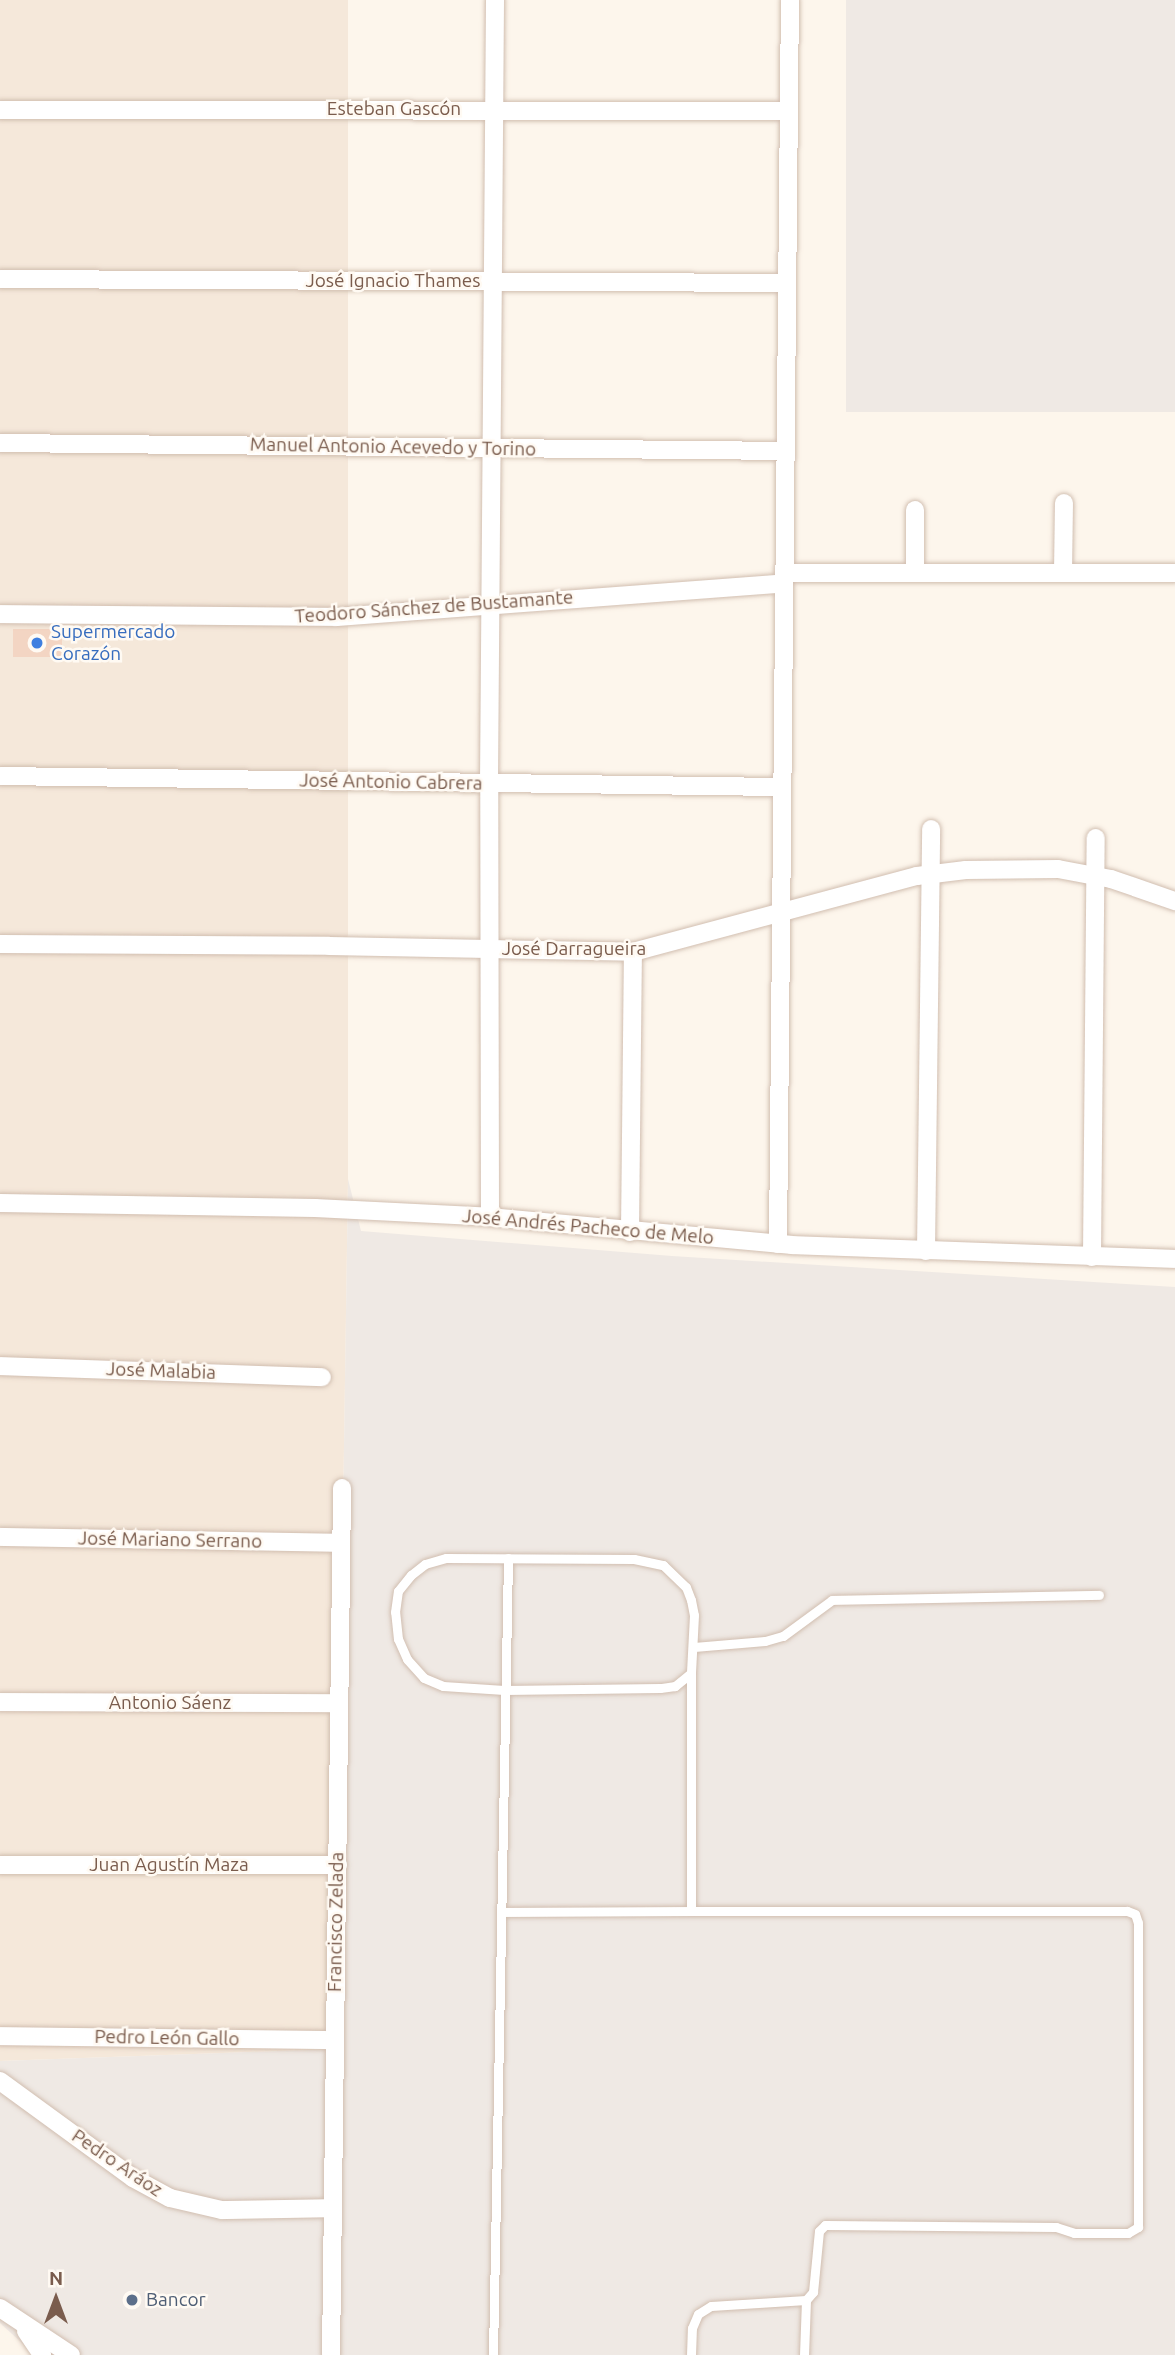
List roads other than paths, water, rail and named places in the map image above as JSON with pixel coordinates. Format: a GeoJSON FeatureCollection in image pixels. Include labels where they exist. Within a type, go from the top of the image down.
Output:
{"type":"FeatureCollection","features":[{"type":"Feature","properties":{"kind":"street"},"geometry":{"type":"LineString","coordinates":[[490,1217],[489,783],[495,0]]}},
{"type":"Feature","properties":{"kind":"street"},"geometry":{"type":"LineString","coordinates":[[778,1244],[790,0]]}},
{"type":"Feature","properties":{"kind":"street","name":"Esteban Gascón"},"geometry":{"type":"LineString","coordinates":[[0,110],[788,111]]}},
{"type":"Feature","properties":{"kind":"street","name":"José Ignacio Thames"},"geometry":{"type":"LineString","coordinates":[[0,279],[787,283]]}},
{"type":"Feature","properties":{"kind":"street","name":"Manuel Antonio Acevedo y Torino"},"geometry":{"type":"LineString","coordinates":[[0,443],[785,451]]}},
{"type":"Feature","properties":{"kind":"street"},"geometry":{"type":"LineString","coordinates":[[1063,573],[1064,503]]}},
{"type":"Feature","properties":{"kind":"street"},"geometry":{"type":"LineString","coordinates":[[915,510],[915,573]]}},
{"type":"Feature","properties":{"kind":"street","name":"Teodoro Sánchez de Bustamante"},"geometry":{"type":"LineString","coordinates":[[0,614],[336,617],[784,578],[915,573],[1175,573]]}},
{"type":"Feature","properties":{"kind":"street","name":"José Antonio Cabrera"},"geometry":{"type":"LineString","coordinates":[[0,776],[782,787]]}},
{"type":"Feature","properties":{"kind":"street"},"geometry":{"type":"LineString","coordinates":[[926,1251],[931,829]]}},
{"type":"Feature","properties":{"kind":"street"},"geometry":{"type":"LineString","coordinates":[[1092,1257],[1096,838]]}},
{"type":"Feature","properties":{"kind":"street","name":"José Darragueira"},"geometry":{"type":"LineString","coordinates":[[0,944],[633,952],[930,874],[965,870],[1058,869],[1096,876],[1175,901]]}},
{"type":"Feature","properties":{"kind":"street"},"geometry":{"type":"LineString","coordinates":[[630,1232],[633,952]]}},
{"type":"Feature","properties":{"kind":"street","name":"José Andrés Pacheco de Melo"},"geometry":{"type":"LineString","coordinates":[[0,1203],[315,1208],[490,1217],[778,1244],[1175,1259]]}},
{"type":"Feature","properties":{"kind":"street","name":"José Malabia"},"geometry":{"type":"LineString","coordinates":[[0,1366],[322,1377]]}},
{"type":"Feature","properties":{"kind":"street","name":"Francisco Zelada"},"geometry":{"type":"LineString","coordinates":[[331,2355],[342,1488]]}},
{"type":"Feature","properties":{"kind":"street","name":"José Mariano Serrano"},"geometry":{"type":"LineString","coordinates":[[0,1537],[340,1543]]}},
{"type":"Feature","properties":{"kind":"street","name":"Antonio Sáenz"},"geometry":{"type":"LineString","coordinates":[[0,1702],[339,1703]]}},
{"type":"Feature","properties":{"kind":"street","name":"Juan Agustín Maza"},"geometry":{"type":"LineString","coordinates":[[0,1865],[338,1865]]}},
{"type":"Feature","properties":{"kind":"street","name":"Pedro León Gallo"},"geometry":{"type":"LineString","coordinates":[[0,2036],[334,2040]]}},
{"type":"Feature","properties":{"kind":"street","name":"Pedro Aráoz"},"geometry":{"type":"LineString","coordinates":[[0,2081],[133,2178],[170,2198],[222,2210],[332,2208]]}},
{"type":"Feature","properties":{"kind":"street"},"geometry":{"type":"LineString","coordinates":[[0,2308],[71,2355]]}},
{"type":"Feature","properties":{"kind":"street"},"geometry":{"type":"LineString","coordinates":[[23,2325],[42,2355]]}},
{"type":"Feature","properties":{"kind":"lane"},"geometry":{"type":"LineString","coordinates":[[691,1673],[675,1686],[660,1688],[505,1690],[443,1686],[424,1678],[407,1659],[398,1639],[395,1612],[398,1591],[411,1574],[425,1564],[446,1558],[634,1559],[663,1565],[686,1587],[694,1615],[691,1673],[691,1911]]}},
{"type":"Feature","properties":{"kind":"lane"},"geometry":{"type":"LineString","coordinates":[[493,2355],[508,1558]]}},
{"type":"Feature","properties":{"kind":"lane"},"geometry":{"type":"LineString","coordinates":[[694,1647],[765,1641],[783,1636],[831,1600],[1099,1595]]}},
{"type":"Feature","properties":{"kind":"lane"},"geometry":{"type":"LineString","coordinates":[[501,1912],[1127,1911],[1135,1914],[1138,1923],[1138,2227],[1128,2233],[1074,2233],[1056,2227],[825,2225],[819,2231],[813,2292],[806,2301],[804,2355]]}},
{"type":"Feature","properties":{"kind":"lane"},"geometry":{"type":"LineString","coordinates":[[691,2355],[692,2329],[698,2314],[711,2306],[806,2301]]}},
{"type":"Feature","properties":{"kind":"place","name":"Supermercado Corazón"},"geometry":{"type":"Point","coordinates":[37,643]}},
{"type":"Feature","properties":{"kind":"place","name":"Bancor"},"geometry":{"type":"Point","coordinates":[132,2300]}}]}
